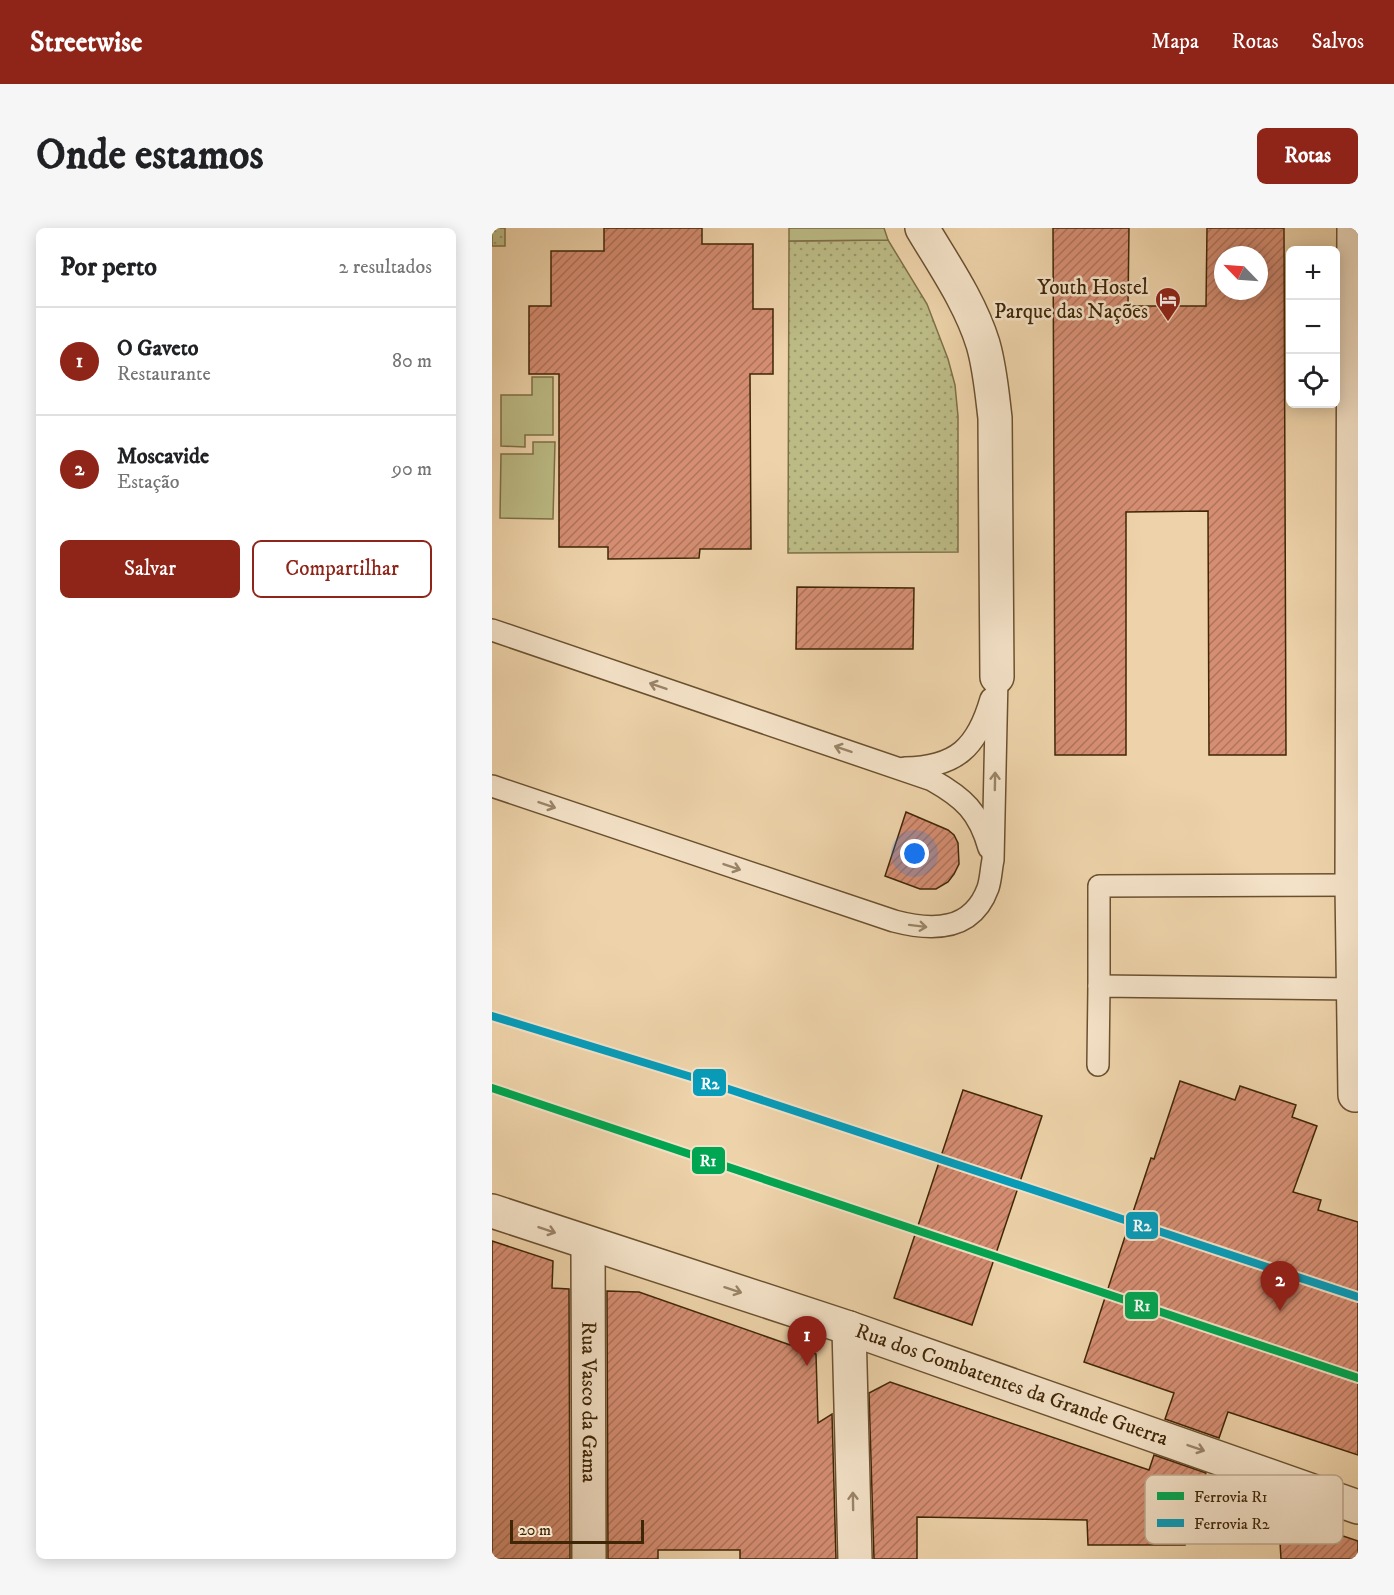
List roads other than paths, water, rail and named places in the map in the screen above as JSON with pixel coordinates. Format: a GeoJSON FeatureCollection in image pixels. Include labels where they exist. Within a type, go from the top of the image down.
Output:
{"type":"FeatureCollection","features":[{"type":"Feature","properties":{"kind":"street"},"geometry":{"type":"LineString","coordinates":[[922,228],[971,313],[983,344],[991,380],[995,418],[997,677]]}},
{"type":"Feature","properties":{"kind":"street"},"geometry":{"type":"LineString","coordinates":[[1354,228],[1352,885],[1355,1095]]}},
{"type":"Feature","properties":{"kind":"street","name":"Rua dos Combatentes da Grande Guerra"},"geometry":{"type":"LineString","coordinates":[[492,1211],[849,1328],[1267,1475]]}},
{"type":"Feature","properties":{"kind":"street","name":"Rua Vasco da Gama"},"geometry":{"type":"LineString","coordinates":[[588,1244],[589,1559]]}},
{"type":"Feature","properties":{"kind":"street"},"geometry":{"type":"LineString","coordinates":[[849,1328],[855,1559]]}},
{"type":"Feature","properties":{"kind":"street","name":"Rua dos Combatentes da Grande Guerra"},"geometry":{"type":"LineString","coordinates":[[1343,1502],[1358,1507]]}},
{"type":"Feature","properties":{"kind":"lane"},"geometry":{"type":"LineString","coordinates":[[492,630],[932,780],[964,800],[976,814],[985,833],[993,860]]}},
{"type":"Feature","properties":{"kind":"lane"},"geometry":{"type":"LineString","coordinates":[[898,768],[924,767],[944,763],[960,753],[973,740],[985,720],[997,677]]}},
{"type":"Feature","properties":{"kind":"lane"},"geometry":{"type":"LineString","coordinates":[[492,786],[917,927],[939,927],[961,921],[976,909],[988,888],[993,860],[997,677]]}},
{"type":"Feature","properties":{"kind":"lane"},"geometry":{"type":"LineString","coordinates":[[1098,1065],[1099,886],[1352,885]]}},
{"type":"Feature","properties":{"kind":"lane"},"geometry":{"type":"LineString","coordinates":[[1099,986],[1354,989]]}},
{"type":"Feature","properties":{"kind":"rail line","name":"R2"},"geometry":{"type":"LineString","coordinates":[[492,1016],[698,1079],[1358,1297]]}},
{"type":"Feature","properties":{"kind":"rail line","name":"R1"},"geometry":{"type":"LineString","coordinates":[[492,1088],[1358,1378]]}},
{"type":"Feature","properties":{"kind":"place","name":"Youth Hostel Parque das Nações"},"geometry":{"type":"Point","coordinates":[1168,323]}},
{"type":"Feature","properties":{"kind":"place","name":"Moscavide"},"geometry":{"type":"Point","coordinates":[1280,1311]}},
{"type":"Feature","properties":{"kind":"place","name":"O Gaveto"},"geometry":{"type":"Point","coordinates":[807,1366]}}]}
